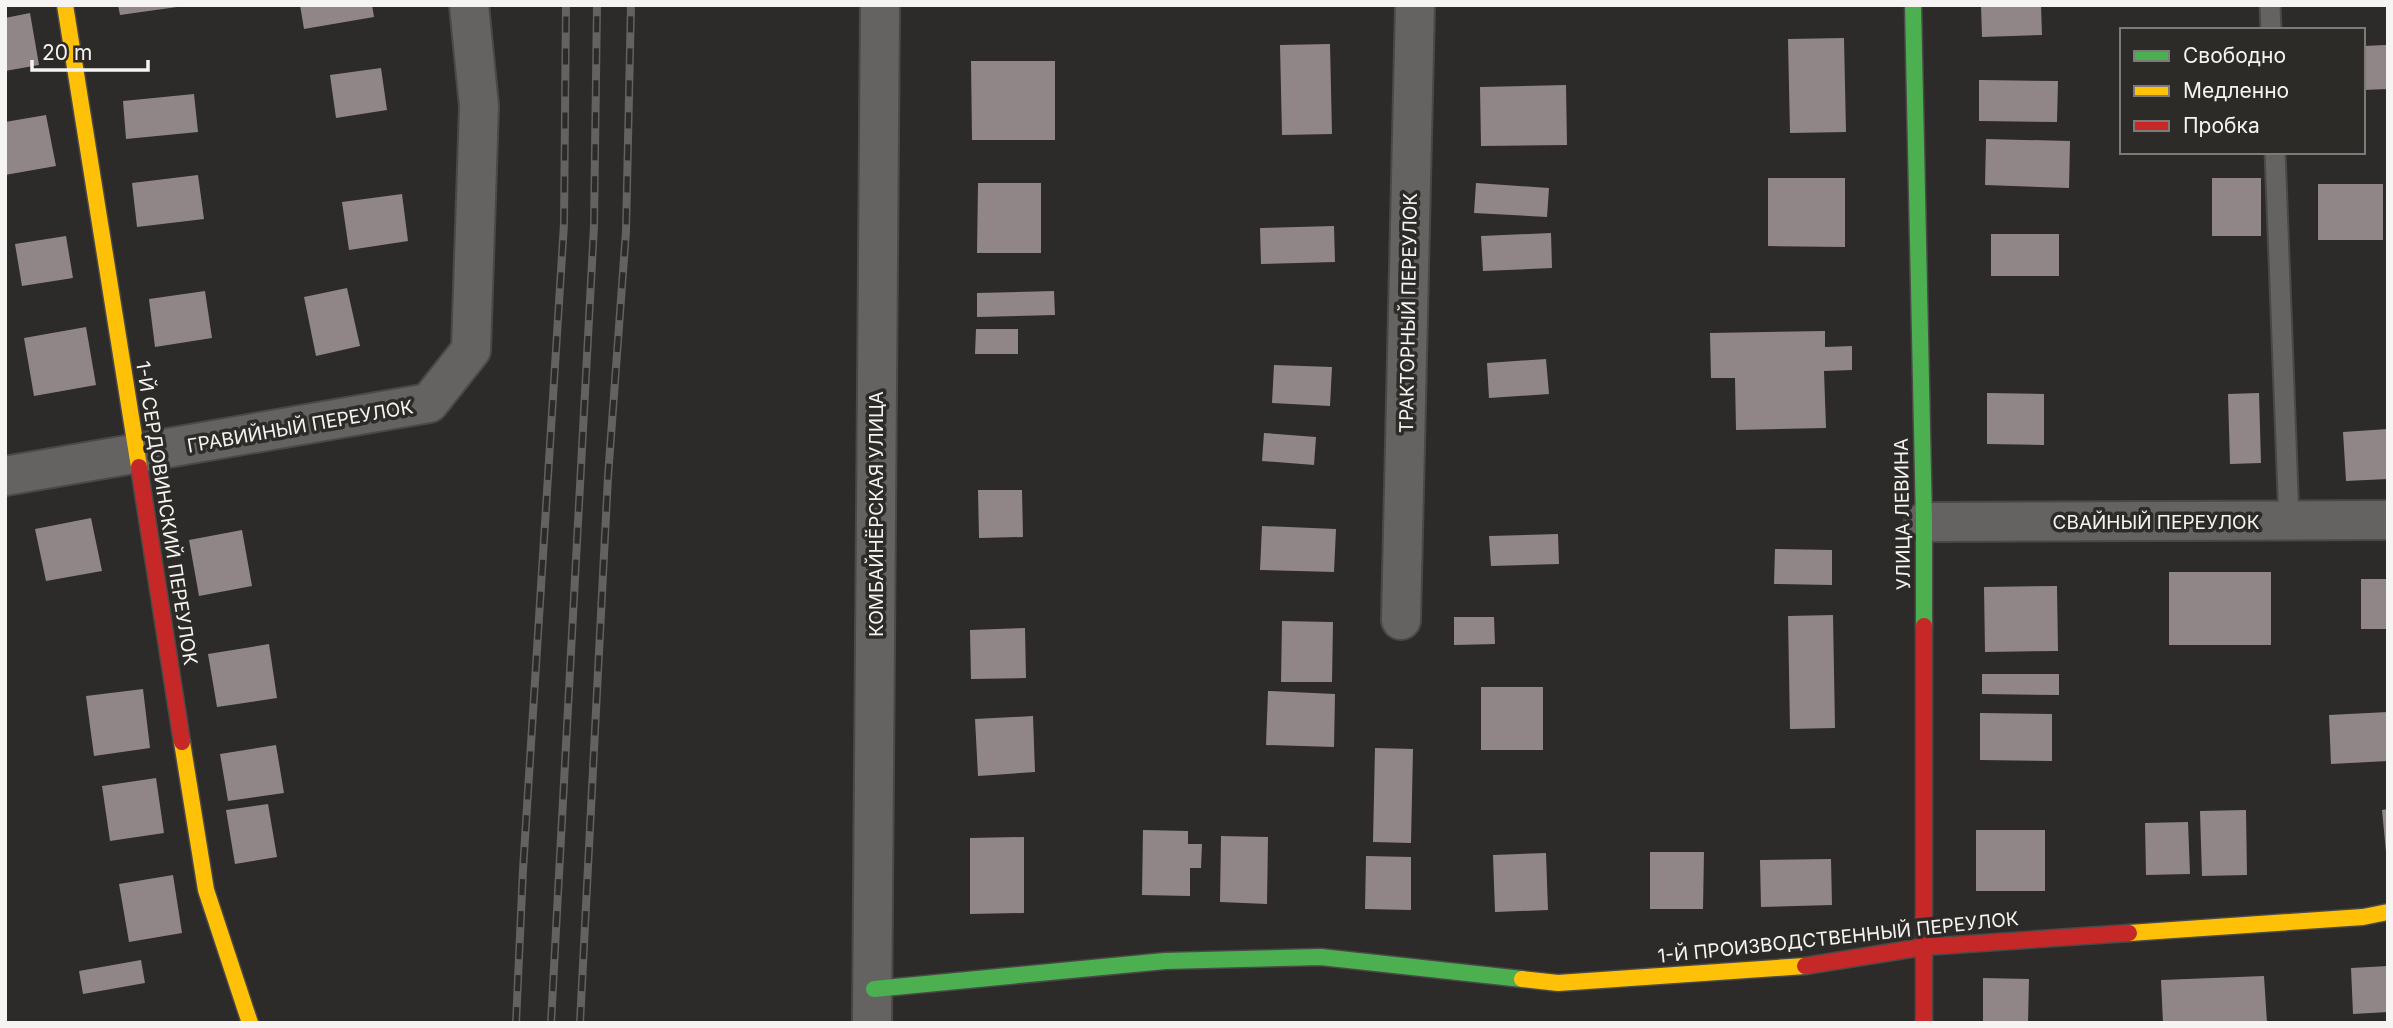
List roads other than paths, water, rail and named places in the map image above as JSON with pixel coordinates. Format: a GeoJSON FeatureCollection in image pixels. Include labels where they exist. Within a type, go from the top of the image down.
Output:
{"type":"FeatureCollection","features":[{"type":"Feature","properties":{"kind":"street","name":"1-Й СЕРДОВИНСКИЙ ПЕРЕУЛОК"},"geometry":{"type":"LineString","coordinates":[[65,5],[206,890],[250,1023]]}},
{"type":"Feature","properties":{"kind":"street","name":"ГРАВИЙНЫЙ ПЕРЕУЛОК"},"geometry":{"type":"LineString","coordinates":[[5,476],[429,403],[471,350],[479,106],[469,5]]}},
{"type":"Feature","properties":{"kind":"street","name":"КОМБАЙНЁРСКАЯ УЛИЦА"},"geometry":{"type":"LineString","coordinates":[[873,1006],[880,5]]}},
{"type":"Feature","properties":{"kind":"street","name":"ТРАКТОРНЫЙ ПЕРЕУЛОК"},"geometry":{"type":"LineString","coordinates":[[1401,620],[1415,5]]}},
{"type":"Feature","properties":{"kind":"street","name":"УЛИЦА ЛЕВИНА"},"geometry":{"type":"LineString","coordinates":[[1913,5],[1924,522],[1924,1023]]}},
{"type":"Feature","properties":{"kind":"street","name":"СВАЙНЫЙ ПЕРЕУЛОК"},"geometry":{"type":"LineString","coordinates":[[1924,522],[2388,520]]}},
{"type":"Feature","properties":{"kind":"street","name":"1-Й ПРОИЗВОДСТВЕННЫЙ ПЕРЕУЛОК"},"geometry":{"type":"LineString","coordinates":[[873,1006],[1165,961],[1321,957],[1558,983],[1803,966],[1923,947],[2362,917],[2388,912]]}},
{"type":"Feature","properties":{"kind":"lane"},"geometry":{"type":"LineString","coordinates":[[2270,5],[2271,28]]}},
{"type":"Feature","properties":{"kind":"lane"},"geometry":{"type":"LineString","coordinates":[[2276,154],[2289,521]]}},
{"type":"Feature","properties":{"kind":"railway"},"geometry":{"type":"LineString","coordinates":[[516,1023],[523,870],[564,224],[566,5]]}},
{"type":"Feature","properties":{"kind":"railway"},"geometry":{"type":"LineString","coordinates":[[551,1023],[594,226],[597,5]]}},
{"type":"Feature","properties":{"kind":"railway"},"geometry":{"type":"LineString","coordinates":[[580,1023],[608,477],[626,231],[631,5]]}}]}
